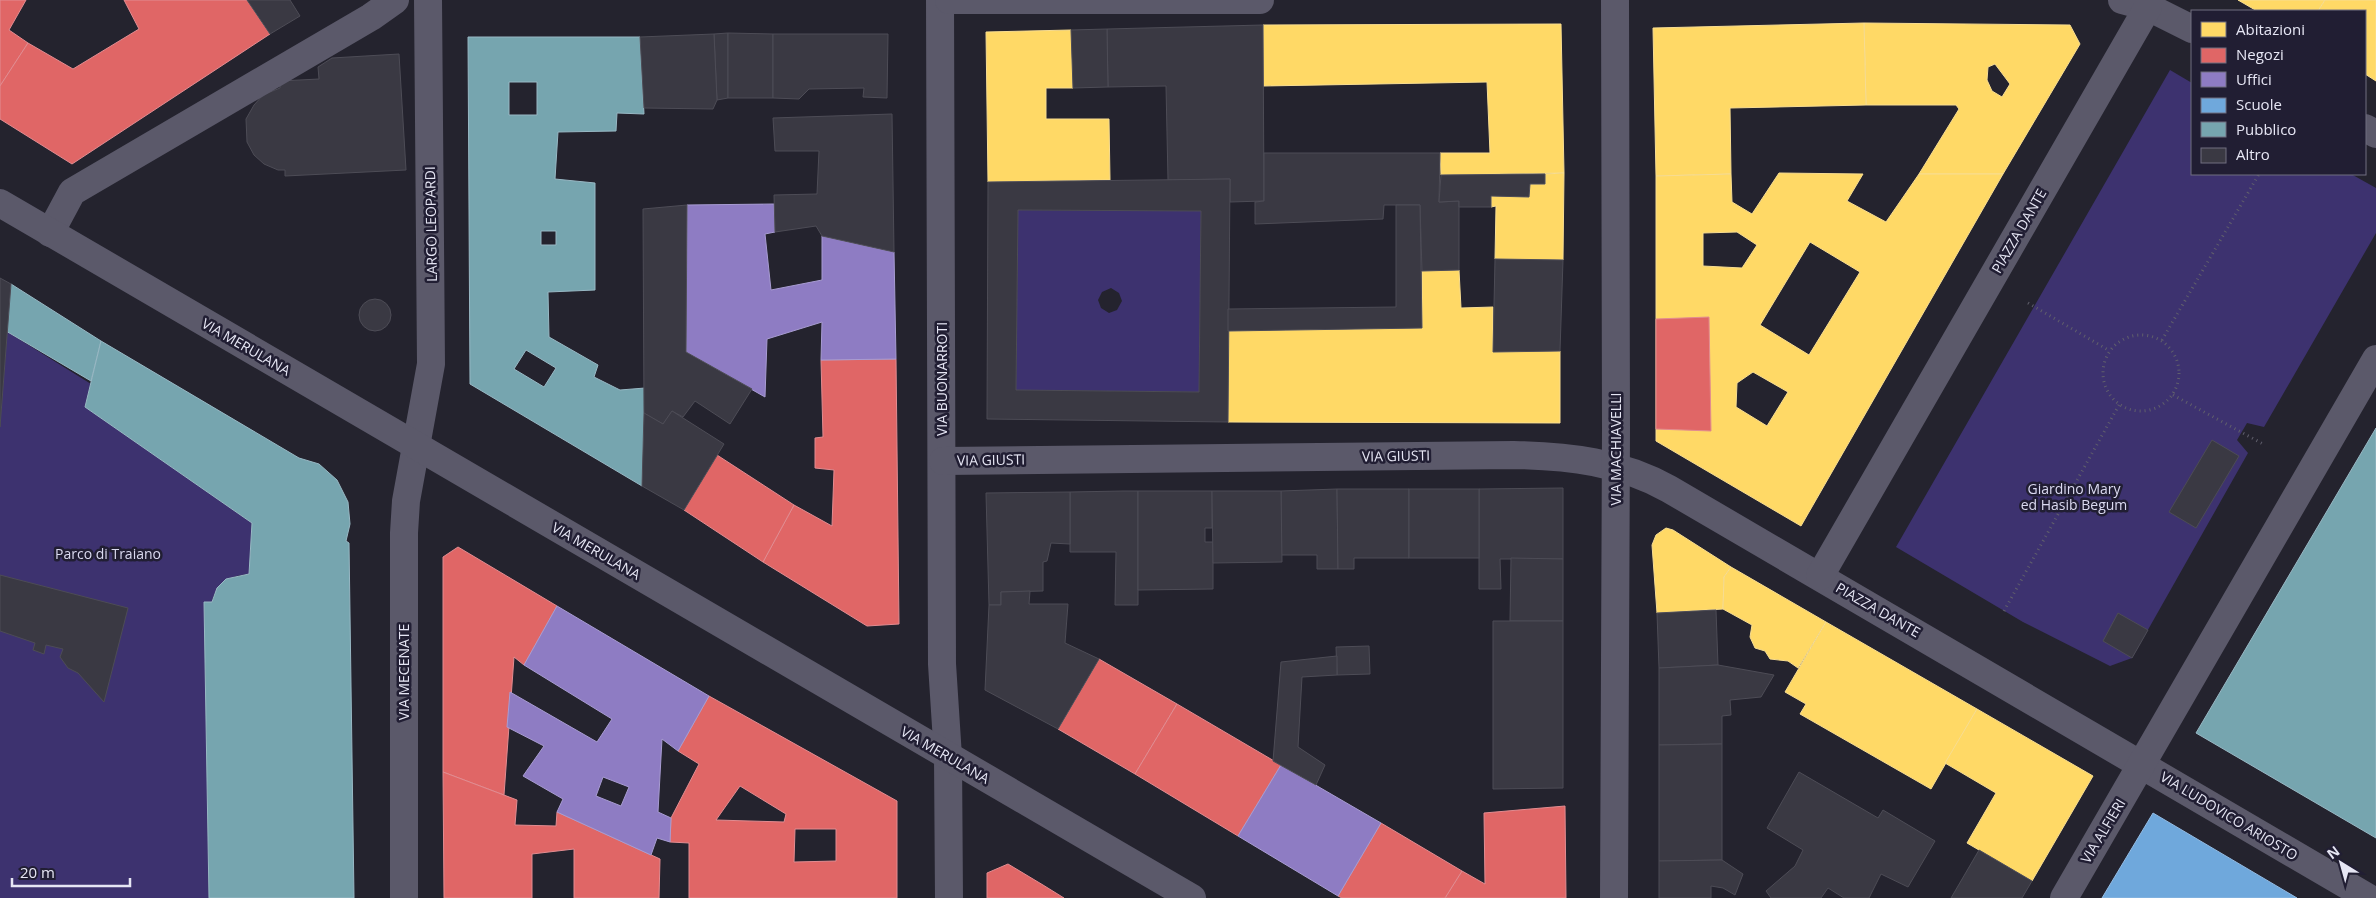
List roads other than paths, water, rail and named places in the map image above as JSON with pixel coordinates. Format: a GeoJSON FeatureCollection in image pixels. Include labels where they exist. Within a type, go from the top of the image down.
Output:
{"type":"FeatureCollection","features":[{"type":"Feature","properties":{"kind":"street"},"geometry":{"type":"LineString","coordinates":[[50,233],[72,192],[371,17],[395,0]]}},
{"type":"Feature","properties":{"kind":"street","name":"LARGO LEOPARDI"},"geometry":{"type":"LineString","coordinates":[[417,446],[432,364],[428,0]]}},
{"type":"Feature","properties":{"kind":"street","name":"VIA BUONARROTI"},"geometry":{"type":"LineString","coordinates":[[940,0],[943,461],[942,664],[948,757],[949,898]]}},
{"type":"Feature","properties":{"kind":"street"},"geometry":{"type":"LineString","coordinates":[[948,0],[1260,0]]}},
{"type":"Feature","properties":{"kind":"street","name":"VIA MACHIAVELLI"},"geometry":{"type":"LineString","coordinates":[[1614,898],[1615,0]]}},
{"type":"Feature","properties":{"kind":"street"},"geometry":{"type":"LineString","coordinates":[[2122,0],[2148,4],[2191,28]]}},
{"type":"Feature","properties":{"kind":"street","name":"PIAZZA DANTE"},"geometry":{"type":"LineString","coordinates":[[2142,764],[1820,576],[2148,4]]}},
{"type":"Feature","properties":{"kind":"street","name":"VIA MERULANA"},"geometry":{"type":"LineString","coordinates":[[0,204],[1192,898]]}},
{"type":"Feature","properties":{"kind":"street"},"geometry":{"type":"LineString","coordinates":[[2142,764],[2376,359]]}},
{"type":"Feature","properties":{"kind":"street","name":"VIA MECENATE"},"geometry":{"type":"LineString","coordinates":[[404,898],[404,533],[406,501],[417,446]]}},
{"type":"Feature","properties":{"kind":"street","name":"VIA GIUSTI"},"geometry":{"type":"LineString","coordinates":[[943,461],[1514,455],[1574,458],[1615,466],[1651,479],[1820,576]]}},
{"type":"Feature","properties":{"kind":"street","name":"VIA ALFIERI"},"geometry":{"type":"LineString","coordinates":[[2064,898],[2142,764]]}},
{"type":"Feature","properties":{"kind":"street","name":"VIA LUDOVICO ARIOSTO"},"geometry":{"type":"LineString","coordinates":[[2142,764],[2369,898]]}},
{"type":"Feature","properties":{"kind":"park label","name":"Giardino Mary ed Hasib Begum"},"geometry":{"type":"Point","coordinates":[2074,498]}},
{"type":"Feature","properties":{"kind":"park label","name":"Parco di Traiano"},"geometry":{"type":"Point","coordinates":[108,554]}}]}
